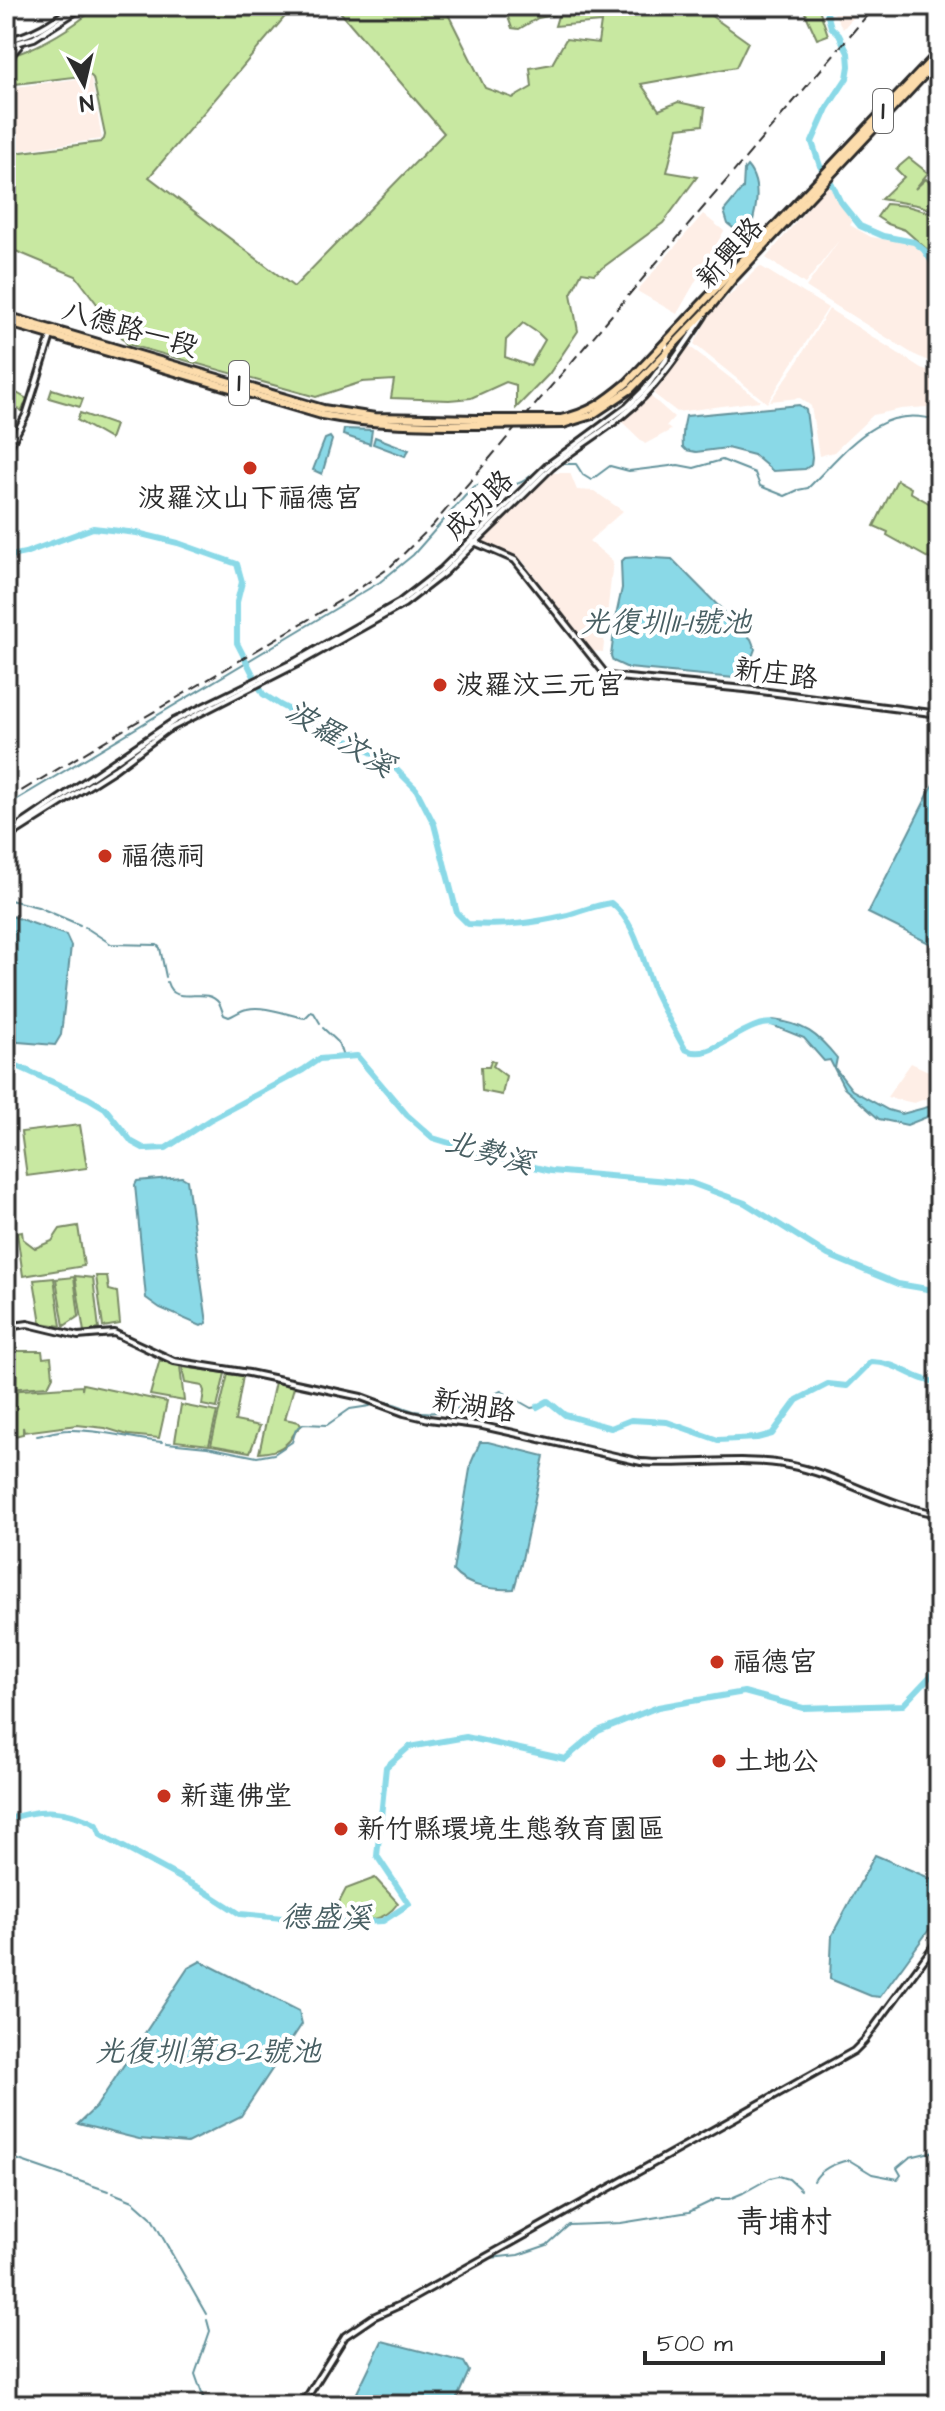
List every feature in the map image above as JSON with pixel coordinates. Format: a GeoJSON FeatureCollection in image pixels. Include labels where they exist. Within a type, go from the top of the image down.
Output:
{"type":"FeatureCollection","features":[{"type":"Feature","properties":{"kind":"main road","name":"1"},"geometry":{"type":"LineString","coordinates":[[822,181],[939,52]]}},
{"type":"Feature","properties":{"kind":"main road","name":"1"},"geometry":{"type":"LineString","coordinates":[[829,172],[939,59]]}},
{"type":"Feature","properties":{"kind":"main road","name":"新興路"},"geometry":{"type":"LineString","coordinates":[[670,344],[710,307],[822,181]]}},
{"type":"Feature","properties":{"kind":"main road","name":"新興路"},"geometry":{"type":"LineString","coordinates":[[668,352],[670,344],[822,181]]}},
{"type":"Feature","properties":{"kind":"main road","name":"八德路一段"},"geometry":{"type":"LineString","coordinates":[[6,316],[52,333]]}},
{"type":"Feature","properties":{"kind":"main road","name":"八德路一段"},"geometry":{"type":"LineString","coordinates":[[6,322],[323,409],[375,417],[476,422],[562,421]]}},
{"type":"Feature","properties":{"kind":"main road","name":"1"},"geometry":{"type":"LineString","coordinates":[[562,421],[599,406],[670,344]]}},
{"type":"Feature","properties":{"kind":"main road","name":"1"},"geometry":{"type":"LineString","coordinates":[[562,421],[580,420],[603,409],[631,389],[668,352]]}},
{"type":"Feature","properties":{"kind":"street"},"geometry":{"type":"LineString","coordinates":[[6,43],[52,23],[74,6]]}},
{"type":"Feature","properties":{"kind":"street"},"geometry":{"type":"LineString","coordinates":[[6,43],[34,38],[84,6]]}},
{"type":"Feature","properties":{"kind":"street"},"geometry":{"type":"LineString","coordinates":[[7,58],[19,46]]}},
{"type":"Feature","properties":{"kind":"street","name":"成功路"},"geometry":{"type":"LineString","coordinates":[[6,836],[115,769],[167,730],[400,602],[474,541],[567,454],[630,410],[677,356],[710,307]]}},
{"type":"Feature","properties":{"kind":"street"},"geometry":{"type":"LineString","coordinates":[[6,453],[26,415],[52,333]]}},
{"type":"Feature","properties":{"kind":"street"},"geometry":{"type":"LineString","coordinates":[[670,344],[677,348],[677,356]]}},
{"type":"Feature","properties":{"kind":"street","name":"成功路"},"geometry":{"type":"LineString","coordinates":[[474,541],[548,465],[628,406],[645,389],[666,360],[668,352]]}},
{"type":"Feature","properties":{"kind":"street","name":"新庄路"},"geometry":{"type":"LineString","coordinates":[[474,541],[515,560],[607,676],[745,689],[939,714]]}},
{"type":"Feature","properties":{"kind":"street","name":"新湖路"},"geometry":{"type":"LineString","coordinates":[[6,1327],[28,1324],[78,1336],[114,1333],[174,1361],[361,1397],[429,1419],[483,1426],[641,1462],[789,1465],[837,1478],[904,1506],[939,1514]]}},
{"type":"Feature","properties":{"kind":"street"},"geometry":{"type":"LineString","coordinates":[[302,2405],[350,2331],[854,2051],[939,1939]]}},
{"type":"Feature","properties":{"kind":"shaded area"},"geometry":{"type":"Polygon","coordinates":[[[830,6],[863,6],[843,29],[830,6]]]}},
{"type":"Feature","properties":{"kind":"shaded area"},"geometry":{"type":"Polygon","coordinates":[[[91,77],[102,139],[14,151],[7,88],[91,77]]]}},
{"type":"Feature","properties":{"kind":"shaded area"},"geometry":{"type":"Polygon","coordinates":[[[828,184],[852,222],[850,225],[871,237],[912,244],[922,251],[939,275],[939,366],[913,354],[806,287],[840,239],[805,284],[766,258],[828,184]]]}},
{"type":"Feature","properties":{"kind":"shaded area"},"geometry":{"type":"Polygon","coordinates":[[[703,214],[724,231],[677,314],[637,291],[703,214]]]}},
{"type":"Feature","properties":{"kind":"shaded area"},"geometry":{"type":"Polygon","coordinates":[[[760,266],[828,308],[767,403],[694,344],[711,313],[760,266]]]}},
{"type":"Feature","properties":{"kind":"shaded area"},"geometry":{"type":"Polygon","coordinates":[[[829,309],[921,368],[939,374],[939,406],[873,415],[834,452],[819,456],[811,406],[800,398],[770,401],[829,309]]]}},
{"type":"Feature","properties":{"kind":"shaded area"},"geometry":{"type":"Polygon","coordinates":[[[689,346],[760,401],[677,412],[654,394],[689,346]]]}},
{"type":"Feature","properties":{"kind":"shaded area"},"geometry":{"type":"Polygon","coordinates":[[[649,395],[674,417],[666,426],[671,430],[645,444],[621,421],[649,395]]]}},
{"type":"Feature","properties":{"kind":"shaded area"},"geometry":{"type":"Polygon","coordinates":[[[553,473],[570,473],[577,490],[594,491],[623,511],[589,541],[613,561],[603,652],[592,651],[523,561],[481,540],[553,473]]]}},
{"type":"Feature","properties":{"kind":"shaded area"},"geometry":{"type":"Polygon","coordinates":[[[911,1063],[939,1073],[939,1094],[914,1103],[887,1097],[911,1063]]]}},
{"type":"Feature","properties":{"kind":"green space"},"geometry":{"type":"Polygon","coordinates":[[[98,6],[294,6],[149,177],[294,287],[444,133],[335,6],[444,6],[485,88],[513,98],[532,87],[530,68],[552,64],[566,39],[598,43],[601,22],[555,26],[561,6],[648,6],[710,15],[748,42],[736,67],[641,84],[659,110],[678,102],[705,108],[703,125],[678,128],[667,172],[697,177],[663,223],[594,274],[582,272],[571,294],[578,331],[549,374],[516,408],[516,385],[506,382],[471,398],[449,400],[391,398],[394,380],[362,382],[316,397],[127,344],[76,276],[6,247],[6,154],[101,142],[105,135],[90,75],[6,85],[6,82],[17,54],[50,40],[98,6]],[[523,323],[506,340],[505,357],[530,366],[545,340],[523,323]]]}},
{"type":"Feature","properties":{"kind":"green space"},"geometry":{"type":"Polygon","coordinates":[[[504,6],[556,6],[554,15],[538,18],[519,29],[512,28],[504,6]]]}},
{"type":"Feature","properties":{"kind":"green space"},"geometry":{"type":"Polygon","coordinates":[[[802,6],[818,6],[828,35],[817,39],[802,6]]]}},
{"type":"Feature","properties":{"kind":"green space"},"geometry":{"type":"Polygon","coordinates":[[[909,158],[928,173],[915,189],[926,179],[939,192],[934,201],[939,206],[937,211],[881,199],[904,177],[896,169],[909,158]]]}},
{"type":"Feature","properties":{"kind":"green space"},"geometry":{"type":"Polygon","coordinates":[[[886,204],[939,215],[939,260],[905,230],[877,217],[886,204]]]}},
{"type":"Feature","properties":{"kind":"green space"},"geometry":{"type":"Polygon","coordinates":[[[8,388],[27,399],[22,411],[6,401],[8,388]]]}},
{"type":"Feature","properties":{"kind":"green space"},"geometry":{"type":"Polygon","coordinates":[[[52,389],[83,399],[80,407],[49,398],[52,389]]]}},
{"type":"Feature","properties":{"kind":"green space"},"geometry":{"type":"Polygon","coordinates":[[[80,413],[115,425],[110,439],[77,420],[80,413]]]}},
{"type":"Feature","properties":{"kind":"green space"},"geometry":{"type":"Polygon","coordinates":[[[897,480],[911,488],[910,492],[939,509],[939,564],[874,526],[897,480]]]}},
{"type":"Feature","properties":{"kind":"green space"},"geometry":{"type":"Polygon","coordinates":[[[491,1060],[495,1062],[493,1066],[506,1076],[502,1095],[482,1091],[481,1067],[489,1067],[491,1060]]]}},
{"type":"Feature","properties":{"kind":"green space"},"geometry":{"type":"Polygon","coordinates":[[[80,1125],[87,1168],[27,1176],[21,1132],[80,1125]]]}},
{"type":"Feature","properties":{"kind":"green space"},"geometry":{"type":"Polygon","coordinates":[[[78,1226],[84,1266],[23,1276],[17,1233],[22,1232],[23,1239],[35,1248],[52,1241],[60,1229],[78,1226]]]}},
{"type":"Feature","properties":{"kind":"green space"},"geometry":{"type":"Polygon","coordinates":[[[75,1276],[93,1278],[99,1329],[84,1332],[75,1276]]]}},
{"type":"Feature","properties":{"kind":"green space"},"geometry":{"type":"Polygon","coordinates":[[[96,1276],[107,1276],[109,1290],[117,1292],[120,1324],[103,1327],[96,1276]]]}},
{"type":"Feature","properties":{"kind":"green space"},"geometry":{"type":"Polygon","coordinates":[[[74,1277],[79,1316],[64,1326],[56,1279],[74,1277]]]}},
{"type":"Feature","properties":{"kind":"green space"},"geometry":{"type":"Polygon","coordinates":[[[54,1278],[61,1326],[41,1323],[34,1280],[54,1278]]]}},
{"type":"Feature","properties":{"kind":"green space"},"geometry":{"type":"Polygon","coordinates":[[[6,1339],[17,1351],[42,1351],[43,1358],[51,1357],[53,1376],[48,1386],[6,1389],[6,1339]]]}},
{"type":"Feature","properties":{"kind":"green space"},"geometry":{"type":"Polygon","coordinates":[[[160,1359],[180,1366],[184,1401],[150,1395],[160,1359]]]}},
{"type":"Feature","properties":{"kind":"green space"},"geometry":{"type":"Polygon","coordinates":[[[182,1367],[225,1373],[217,1408],[202,1405],[202,1386],[185,1383],[182,1367]]]}},
{"type":"Feature","properties":{"kind":"green space"},"geometry":{"type":"Polygon","coordinates":[[[228,1374],[243,1376],[235,1421],[260,1426],[250,1452],[211,1445],[228,1374]]]}},
{"type":"Feature","properties":{"kind":"green space"},"geometry":{"type":"Polygon","coordinates":[[[275,1382],[294,1387],[285,1419],[299,1422],[301,1426],[282,1447],[259,1453],[275,1382]]]}},
{"type":"Feature","properties":{"kind":"green space"},"geometry":{"type":"Polygon","coordinates":[[[83,1384],[167,1402],[159,1438],[77,1425],[24,1432],[23,1427],[23,1434],[6,1438],[6,1391],[82,1386],[82,1390],[83,1384]]]}},
{"type":"Feature","properties":{"kind":"green space"},"geometry":{"type":"Polygon","coordinates":[[[181,1405],[217,1412],[209,1445],[175,1441],[181,1405]]]}},
{"type":"Feature","properties":{"kind":"green space"},"geometry":{"type":"Polygon","coordinates":[[[375,1878],[398,1903],[391,1911],[376,1919],[333,1914],[346,1889],[375,1878]]]}},
{"type":"Feature","properties":{"kind":"water"},"geometry":{"type":"Polygon","coordinates":[[[747,166],[757,192],[747,239],[728,224],[724,211],[743,188],[747,166]]]}},
{"type":"Feature","properties":{"kind":"water"},"geometry":{"type":"Polygon","coordinates":[[[799,405],[806,410],[812,457],[811,465],[805,469],[773,471],[754,455],[727,448],[696,452],[683,447],[686,416],[799,405]]]}},
{"type":"Feature","properties":{"kind":"water"},"geometry":{"type":"Polygon","coordinates":[[[344,429],[372,430],[370,444],[343,435],[344,429]]]}},
{"type":"Feature","properties":{"kind":"water"},"geometry":{"type":"Polygon","coordinates":[[[330,437],[332,440],[322,474],[313,470],[325,439],[330,437]]]}},
{"type":"Feature","properties":{"kind":"water"},"geometry":{"type":"Polygon","coordinates":[[[375,437],[409,450],[405,456],[373,444],[375,437]]]}},
{"type":"Feature","properties":{"kind":"water","name":"光復圳11-1號池"},"geometry":{"type":"Polygon","coordinates":[[[625,558],[672,559],[751,639],[755,649],[742,672],[734,678],[628,668],[613,661],[611,656],[622,588],[621,562],[625,558]]]}},
{"type":"Feature","properties":{"kind":"water"},"geometry":{"type":"Polygon","coordinates":[[[939,773],[939,938],[935,946],[868,913],[939,773]]]}},
{"type":"Feature","properties":{"kind":"water"},"geometry":{"type":"Polygon","coordinates":[[[6,914],[66,935],[71,946],[61,1035],[55,1045],[6,1041],[6,914]]]}},
{"type":"Feature","properties":{"kind":"water"},"geometry":{"type":"Polygon","coordinates":[[[773,1020],[802,1027],[816,1036],[837,1058],[835,1068],[852,1090],[888,1110],[902,1114],[939,1104],[939,1112],[907,1125],[879,1119],[844,1088],[830,1060],[824,1061],[804,1038],[769,1024],[773,1020]]]}},
{"type":"Feature","properties":{"kind":"water"},"geometry":{"type":"Polygon","coordinates":[[[182,1177],[187,1180],[207,1323],[201,1326],[160,1308],[146,1298],[135,1185],[137,1181],[182,1177]]]}},
{"type":"Feature","properties":{"kind":"water"},"geometry":{"type":"Polygon","coordinates":[[[480,1442],[544,1456],[514,1589],[480,1586],[465,1581],[453,1571],[471,1463],[480,1442]]]}},
{"type":"Feature","properties":{"kind":"water"},"geometry":{"type":"Polygon","coordinates":[[[875,1855],[939,1882],[939,1916],[880,1997],[830,1979],[832,1935],[875,1855]]]}},
{"type":"Feature","properties":{"kind":"water","name":"光復圳第8-2號池"},"geometry":{"type":"Polygon","coordinates":[[[201,1961],[299,2011],[302,2024],[241,2116],[187,2143],[139,2139],[78,2124],[96,2107],[188,1968],[201,1961]]]}},
{"type":"Feature","properties":{"kind":"water"},"geometry":{"type":"Polygon","coordinates":[[[382,2341],[464,2362],[469,2371],[454,2405],[351,2405],[382,2341]]]}},
{"type":"Feature","properties":{"kind":"waterway"},"geometry":{"type":"LineString","coordinates":[[825,6],[831,27],[848,53],[849,66],[847,78],[827,108],[812,142],[820,166],[840,201],[860,226],[883,236],[914,242],[924,250],[939,272]]}},
{"type":"Feature","properties":{"kind":"waterway"},"geometry":{"type":"LineString","coordinates":[[564,464],[576,464],[583,475],[591,480],[610,466],[629,471],[678,465],[694,468],[722,460],[755,473],[760,486],[785,496],[808,488],[850,445],[881,424],[899,418],[918,417],[939,421]]}},
{"type":"Feature","properties":{"kind":"waterway"},"geometry":{"type":"LineString","coordinates":[[6,806],[380,582],[413,555],[473,487],[520,483],[544,465]]}},
{"type":"Feature","properties":{"kind":"waterway","name":"波羅汶溪"},"geometry":{"type":"LineString","coordinates":[[6,557],[93,528],[137,533],[178,543],[237,564],[242,582],[237,602],[237,643],[263,694],[388,761],[416,789],[434,824],[457,913],[468,924],[530,922],[611,903],[633,933],[655,993],[685,1049],[706,1051],[752,1027],[777,1024]]}},
{"type":"Feature","properties":{"kind":"waterway"},"geometry":{"type":"LineString","coordinates":[[6,899],[38,907],[80,925]]}},
{"type":"Feature","properties":{"kind":"waterway"},"geometry":{"type":"LineString","coordinates":[[85,927],[111,944],[157,945],[166,977]]}},
{"type":"Feature","properties":{"kind":"waterway"},"geometry":{"type":"LineString","coordinates":[[167,982],[177,994],[213,998],[224,1015],[229,1017],[245,1010],[261,1008],[305,1018],[311,1012],[320,1023]]}},
{"type":"Feature","properties":{"kind":"waterway"},"geometry":{"type":"LineString","coordinates":[[323,1028],[338,1042],[343,1057]]}},
{"type":"Feature","properties":{"kind":"waterway","name":"北勢溪"},"geometry":{"type":"LineString","coordinates":[[6,1061],[105,1108],[132,1142],[145,1149],[166,1148],[211,1119],[319,1059],[357,1056],[407,1115],[433,1138],[551,1171],[691,1183],[745,1203],[828,1255],[898,1284],[939,1291]]}},
{"type":"Feature","properties":{"kind":"waterway"},"geometry":{"type":"LineString","coordinates":[[537,1407],[548,1401],[565,1415],[611,1428],[631,1420],[667,1422],[718,1440],[757,1438],[772,1434],[797,1400],[828,1384],[847,1386],[871,1362],[890,1365],[922,1379],[939,1382]]}},
{"type":"Feature","properties":{"kind":"waterway"},"geometry":{"type":"LineString","coordinates":[[383,1402],[414,1411],[448,1411],[501,1391],[531,1408],[537,1407]]}},
{"type":"Feature","properties":{"kind":"waterway"},"geometry":{"type":"LineString","coordinates":[[167,1443],[257,1457],[274,1454],[292,1442],[296,1429],[304,1424],[327,1425],[350,1409],[370,1406]]}},
{"type":"Feature","properties":{"kind":"waterway"},"geometry":{"type":"LineString","coordinates":[[37,1436],[80,1430],[162,1442]]}},
{"type":"Feature","properties":{"kind":"waterway","name":"德盛溪"},"geometry":{"type":"LineString","coordinates":[[6,1820],[41,1812],[86,1819],[97,1825],[101,1835],[201,1889],[240,1914],[336,1923],[383,1921],[409,1904],[377,1856],[386,1767],[409,1747],[466,1737],[565,1759],[598,1731],[658,1707],[744,1692],[803,1708],[903,1705],[939,1667]]}},
{"type":"Feature","properties":{"kind":"waterway"},"geometry":{"type":"LineString","coordinates":[[814,2181],[829,2167],[849,2160],[872,2174],[898,2179],[901,2175],[897,2168],[910,2157],[939,2150]]}},
{"type":"Feature","properties":{"kind":"waterway"},"geometry":{"type":"LineString","coordinates":[[13,2158],[108,2191]]}},
{"type":"Feature","properties":{"kind":"waterway"},"geometry":{"type":"LineString","coordinates":[[490,2258],[518,2255],[547,2245],[569,2225],[621,2223],[689,2212],[716,2199],[729,2199],[779,2176],[789,2179],[801,2190]]}},
{"type":"Feature","properties":{"kind":"waterway"},"geometry":{"type":"LineString","coordinates":[[113,2193],[133,2201],[151,2217],[206,2314]]}},
{"type":"Feature","properties":{"kind":"waterway"},"geometry":{"type":"LineString","coordinates":[[206,2405],[195,2374],[210,2331],[207,2320]]}},
{"type":"Feature","properties":{"kind":"railway"},"geometry":{"type":"LineString","coordinates":[[6,800],[351,594],[389,568],[432,526],[875,6]]}},
{"type":"Feature","properties":{"kind":"place","name":"波羅汶山下福德宮"},"geometry":{"type":"Point","coordinates":[250,468]}},
{"type":"Feature","properties":{"kind":"place","name":"波羅汶三元宮"},"geometry":{"type":"Point","coordinates":[440,685]}},
{"type":"Feature","properties":{"kind":"place","name":"福德祠"},"geometry":{"type":"Point","coordinates":[105,856]}},
{"type":"Feature","properties":{"kind":"place","name":"福德宮"},"geometry":{"type":"Point","coordinates":[717,1662]}},
{"type":"Feature","properties":{"kind":"place","name":"土地公"},"geometry":{"type":"Point","coordinates":[719,1761]}},
{"type":"Feature","properties":{"kind":"place","name":"新蓮佛堂"},"geometry":{"type":"Point","coordinates":[164,1796]}},
{"type":"Feature","properties":{"kind":"place","name":"新竹縣環境生態教育園區"},"geometry":{"type":"Point","coordinates":[341,1829]}},
{"type":"Feature","properties":{"kind":"district","name":"青埔村"},"geometry":{"type":"Point","coordinates":[784,2222]}}]}
